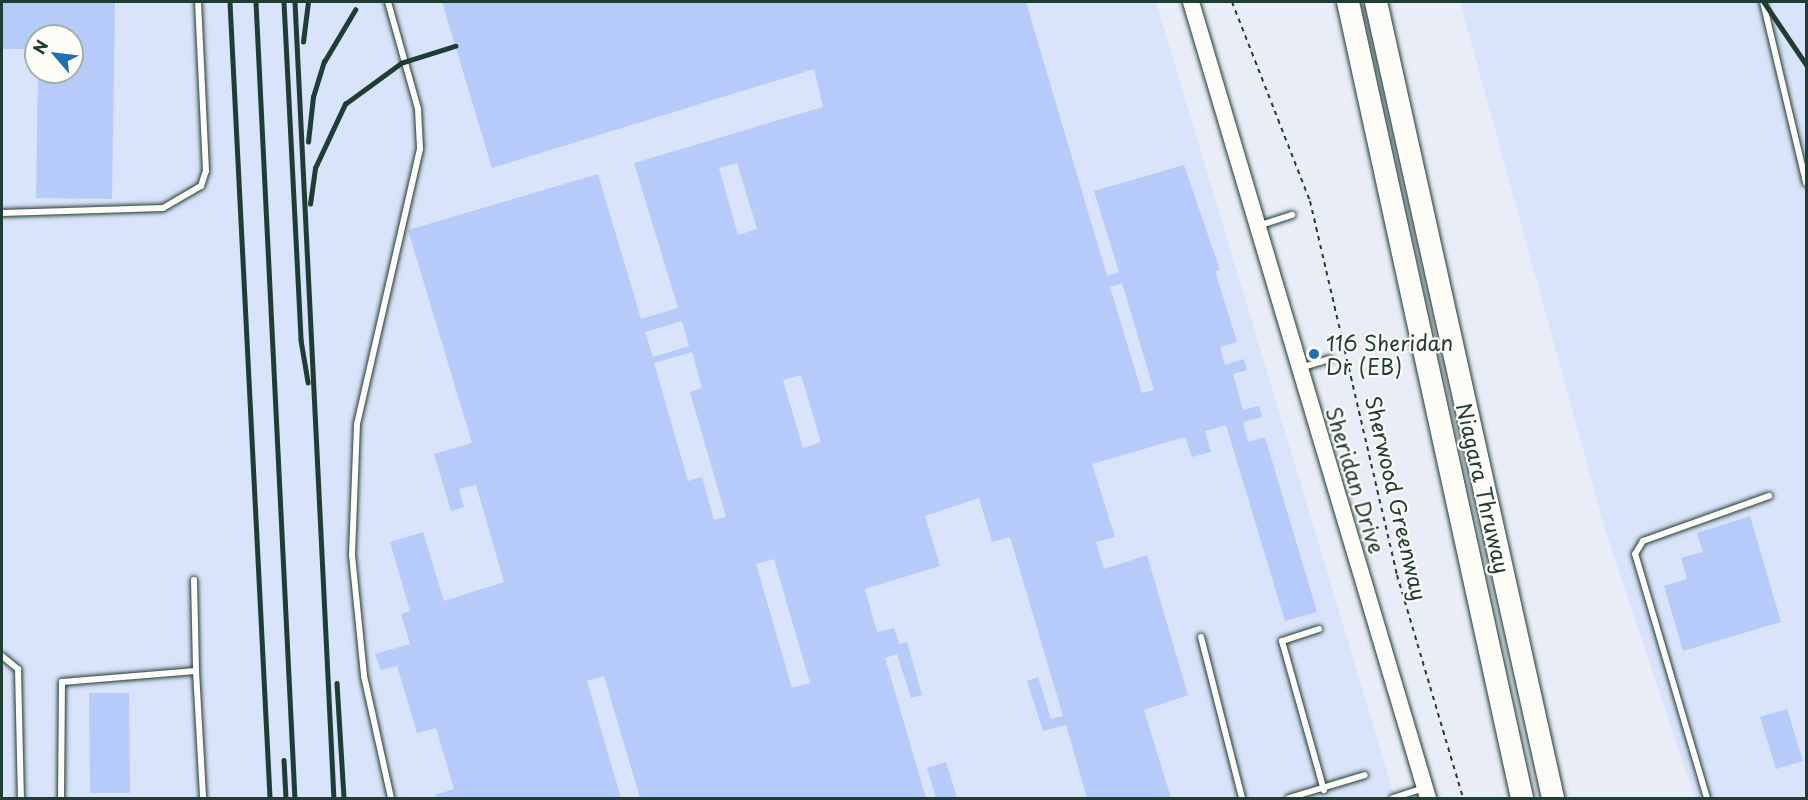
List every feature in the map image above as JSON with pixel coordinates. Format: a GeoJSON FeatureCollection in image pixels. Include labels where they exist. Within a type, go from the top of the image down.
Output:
{"type":"FeatureCollection","features":[{"type":"Feature","properties":{"kind":"highway","name":"Niagara Thruway"},"geometry":{"type":"LineString","coordinates":[[1348,2],[1522,798]]}},
{"type":"Feature","properties":{"kind":"highway","name":"Niagara Thruway"},"geometry":{"type":"LineString","coordinates":[[1376,2],[1553,798]]}},
{"type":"Feature","properties":{"kind":"main road","name":"Sheridan Drive"},"geometry":{"type":"LineString","coordinates":[[1191,2],[1426,793]]}},
{"type":"Feature","properties":{"kind":"lane"},"geometry":{"type":"LineString","coordinates":[[2,213],[163,208],[201,186],[206,171],[198,2]]}},
{"type":"Feature","properties":{"kind":"lane"},"geometry":{"type":"LineString","coordinates":[[388,2],[418,109],[420,149],[357,424],[352,555],[364,676],[392,798]]}},
{"type":"Feature","properties":{"kind":"lane"},"geometry":{"type":"LineString","coordinates":[[1763,2],[1806,183]]}},
{"type":"Feature","properties":{"kind":"lane"},"geometry":{"type":"LineString","coordinates":[[1257,226],[1292,215]]}},
{"type":"Feature","properties":{"kind":"lane"},"geometry":{"type":"LineString","coordinates":[[1300,368],[1330,359]]}},
{"type":"Feature","properties":{"kind":"lane"},"geometry":{"type":"LineString","coordinates":[[1707,798],[1635,554],[1643,541],[1769,496]]}},
{"type":"Feature","properties":{"kind":"lane"},"geometry":{"type":"LineString","coordinates":[[194,580],[203,798]]}},
{"type":"Feature","properties":{"kind":"lane"},"geometry":{"type":"LineString","coordinates":[[1318,629],[1282,640],[1324,790]]}},
{"type":"Feature","properties":{"kind":"lane"},"geometry":{"type":"LineString","coordinates":[[1202,637],[1242,798]]}},
{"type":"Feature","properties":{"kind":"lane"},"geometry":{"type":"LineString","coordinates":[[2,656],[18,669],[21,798]]}},
{"type":"Feature","properties":{"kind":"lane"},"geometry":{"type":"LineString","coordinates":[[61,798],[62,682],[196,671]]}},
{"type":"Feature","properties":{"kind":"lane"},"geometry":{"type":"LineString","coordinates":[[1289,798],[1324,790],[1365,775]]}},
{"type":"Feature","properties":{"kind":"lane"},"geometry":{"type":"LineString","coordinates":[[1394,798],[1426,793]]}},
{"type":"Feature","properties":{"kind":"path","name":"Sherwood Greenway"},"geometry":{"type":"LineString","coordinates":[[1232,2],[1310,201],[1397,575],[1463,798]]}},
{"type":"Feature","properties":{"kind":"shaded area"},"geometry":{"type":"Polygon","coordinates":[[[2,2],[1156,2],[1395,798],[2,798],[2,2]]]}},
{"type":"Feature","properties":{"kind":"shaded area"},"geometry":{"type":"Polygon","coordinates":[[[1460,2],[1806,2],[1806,798],[1695,798],[1605,529],[1460,2]]]}},
{"type":"Feature","properties":{"kind":"building"},"geometry":{"type":"Polygon","coordinates":[[[2,2],[115,2],[112,199],[36,198],[38,84],[84,84],[84,24],[24,24],[24,49],[2,49],[2,2]]]}},
{"type":"Feature","properties":{"kind":"building"},"geometry":{"type":"Polygon","coordinates":[[[442,2],[1026,2],[1107,276],[1119,272],[1094,191],[1184,165],[1220,270],[1215,271],[1237,342],[1220,347],[1225,365],[1244,359],[1247,370],[1233,374],[1243,410],[1259,406],[1262,417],[1243,422],[1248,442],[1265,437],[1317,612],[1285,621],[1226,425],[1205,431],[1211,452],[1192,457],[1185,437],[1092,464],[1115,537],[1096,542],[1104,569],[1147,555],[1188,695],[1144,710],[1171,798],[1087,798],[1066,725],[1043,731],[1027,681],[1038,677],[1051,719],[1063,716],[1010,537],[992,542],[979,498],[925,516],[940,566],[865,589],[877,632],[894,628],[899,644],[907,642],[922,695],[911,698],[897,654],[885,658],[926,798],[640,798],[604,676],[587,681],[621,798],[436,798],[435,795],[454,789],[436,728],[417,733],[397,666],[381,670],[375,654],[410,644],[401,614],[410,611],[390,542],[423,532],[444,601],[504,582],[476,485],[459,489],[464,507],[451,511],[434,454],[472,443],[408,230],[598,174],[641,319],[678,308],[634,163],[823,107],[814,69],[492,168],[442,2]],[[737,163],[719,168],[738,235],[757,229],[737,163]],[[1122,283],[1110,287],[1142,393],[1154,390],[1122,283]],[[682,321],[645,332],[653,357],[689,346],[682,321]],[[692,352],[654,363],[688,481],[702,477],[714,520],[726,517],[690,392],[702,388],[692,352]],[[801,375],[783,380],[803,448],[821,442],[801,375]],[[774,559],[756,564],[792,688],[810,683],[774,559]]]}},
{"type":"Feature","properties":{"kind":"building"},"geometry":{"type":"Polygon","coordinates":[[[1750,516],[1781,622],[1683,651],[1664,586],[1687,579],[1681,558],[1703,552],[1697,533],[1750,516]]]}},
{"type":"Feature","properties":{"kind":"building"},"geometry":{"type":"Polygon","coordinates":[[[89,693],[129,693],[130,793],[90,793],[89,693]]]}},
{"type":"Feature","properties":{"kind":"building"},"geometry":{"type":"Polygon","coordinates":[[[1787,709],[1803,761],[1776,769],[1760,717],[1787,709]]]}},
{"type":"Feature","properties":{"kind":"building"},"geometry":{"type":"Polygon","coordinates":[[[946,762],[957,798],[936,798],[927,768],[946,762]]]}},
{"type":"Feature","properties":{"kind":"railway"},"geometry":{"type":"LineString","coordinates":[[230,2],[270,798]]}},
{"type":"Feature","properties":{"kind":"railway"},"geometry":{"type":"LineString","coordinates":[[256,2],[295,798]]}},
{"type":"Feature","properties":{"kind":"railway"},"geometry":{"type":"LineString","coordinates":[[284,2],[301,340],[308,382]]}},
{"type":"Feature","properties":{"kind":"railway"},"geometry":{"type":"LineString","coordinates":[[295,2],[334,798]]}},
{"type":"Feature","properties":{"kind":"railway"},"geometry":{"type":"LineString","coordinates":[[303,42],[308,2]]}},
{"type":"Feature","properties":{"kind":"railway"},"geometry":{"type":"LineString","coordinates":[[1764,2],[1806,64]]}},
{"type":"Feature","properties":{"kind":"railway"},"geometry":{"type":"LineString","coordinates":[[308,142],[313,97],[324,62],[355,10]]}},
{"type":"Feature","properties":{"kind":"railway"},"geometry":{"type":"LineString","coordinates":[[310,204],[315,168],[345,104],[401,63],[455,46]]}},
{"type":"Feature","properties":{"kind":"railway"},"geometry":{"type":"LineString","coordinates":[[337,683],[344,798]]}},
{"type":"Feature","properties":{"kind":"railway"},"geometry":{"type":"LineString","coordinates":[[284,760],[286,798]]}},
{"type":"Feature","properties":{"kind":"place","name":"116 Sheridan Dr (EB)"},"geometry":{"type":"Point","coordinates":[1314,354]}}]}
